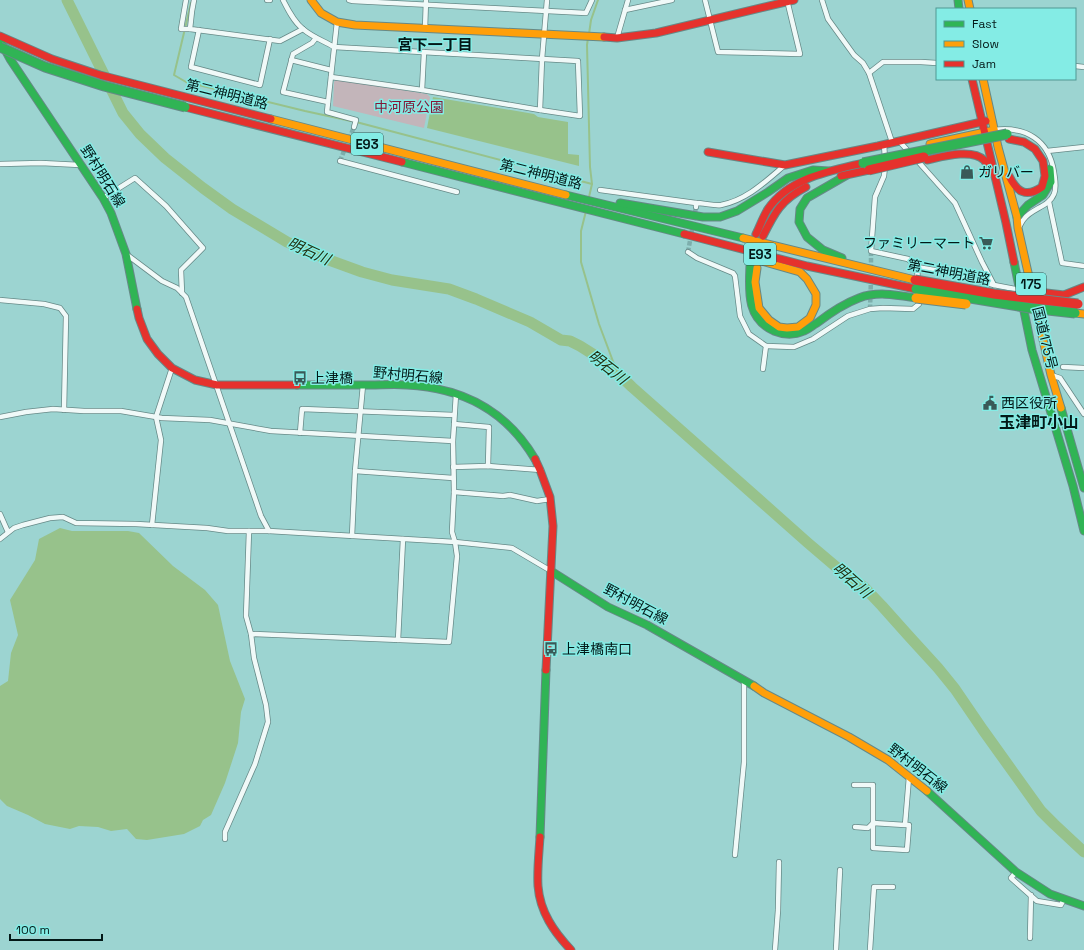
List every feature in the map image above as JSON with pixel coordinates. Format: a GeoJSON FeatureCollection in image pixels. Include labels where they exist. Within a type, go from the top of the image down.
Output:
{"type":"FeatureCollection","features":[{"type":"Feature","properties":{"kind":"main road"},"geometry":{"type":"LineString","coordinates":[[311,0],[322,13],[337,22],[355,25],[617,38],[656,33],[789,1]]}},
{"type":"Feature","properties":{"kind":"main road","name":"第二神明道路"},"geometry":{"type":"LineString","coordinates":[[0,36],[52,59],[100,75],[551,195],[566,194],[726,246],[807,266],[916,289],[972,305],[1080,309]]}},
{"type":"Feature","properties":{"kind":"main road","name":"野村明石線"},"geometry":{"type":"LineString","coordinates":[[0,40],[10,59],[103,198],[111,213],[126,254],[139,318],[147,339],[158,354],[172,368],[195,380],[217,385],[407,385],[456,394],[474,401],[490,410],[517,434],[526,445],[540,470],[550,499],[553,526],[551,571],[608,607],[647,625],[764,693],[849,737],[888,760],[929,793],[1016,872],[1050,894],[1084,906]]}},
{"type":"Feature","properties":{"kind":"main road","name":"第二神明道路"},"geometry":{"type":"LineString","coordinates":[[0,47],[45,67],[104,86],[185,107],[551,195],[850,265],[916,289],[994,294],[1080,309]]}},
{"type":"Feature","properties":{"kind":"main road","name":"国道175号"},"geometry":{"type":"LineString","coordinates":[[972,80],[1006,223],[1032,350],[1073,486],[1084,531]]}},
{"type":"Feature","properties":{"kind":"main road","name":"国道175号"},"geometry":{"type":"LineString","coordinates":[[983,80],[998,147],[1017,217],[1018,228],[1051,376],[1084,485]]}},
{"type":"Feature","properties":{"kind":"main road"},"geometry":{"type":"LineString","coordinates":[[708,152],[785,166],[992,120]]}},
{"type":"Feature","properties":{"kind":"main road"},"geometry":{"type":"LineString","coordinates":[[850,265],[842,258],[823,250],[806,237],[799,222],[800,209],[807,198],[847,174],[866,166],[902,155],[930,144],[994,130]]}},
{"type":"Feature","properties":{"kind":"main road"},"geometry":{"type":"LineString","coordinates":[[607,207],[632,205],[703,217],[720,217],[737,211],[788,178],[813,170],[829,171],[912,159],[1018,135],[1036,143],[1043,150],[1048,160],[1050,169],[1050,182],[1043,195],[1028,205],[1017,217]]}},
{"type":"Feature","properties":{"kind":"main road"},"geometry":{"type":"LineString","coordinates":[[902,155],[1008,137],[1024,142],[1035,149],[1043,161],[1045,176],[1042,187],[1032,193],[1024,193],[1014,186],[1009,178],[1004,158],[998,147]]}},
{"type":"Feature","properties":{"kind":"main road"},"geometry":{"type":"LineString","coordinates":[[912,159],[927,160],[961,154],[974,155],[984,161],[988,171],[996,183]]}},
{"type":"Feature","properties":{"kind":"main road"},"geometry":{"type":"LineString","coordinates":[[829,171],[791,187],[774,202],[763,217],[759,235],[784,201],[796,192],[813,184],[847,174]]}},
{"type":"Feature","properties":{"kind":"main road"},"geometry":{"type":"LineString","coordinates":[[726,246],[743,255],[800,272],[808,279],[816,294],[816,305],[810,318],[798,327],[779,327],[769,320],[759,308],[753,267],[749,288],[750,301],[754,314],[760,322],[768,328],[786,334],[795,334],[805,331],[846,304],[860,297],[895,294],[916,289]]}},
{"type":"Feature","properties":{"kind":"main road"},"geometry":{"type":"LineString","coordinates":[[1020,290],[1064,295],[1084,287]]}},
{"type":"Feature","properties":{"kind":"main road"},"geometry":{"type":"LineString","coordinates":[[1073,486],[1084,485]]}},
{"type":"Feature","properties":{"kind":"main road"},"geometry":{"type":"LineString","coordinates":[[551,571],[538,886],[540,903],[548,922],[558,938],[571,950]]}},
{"type":"Feature","properties":{"kind":"street"},"geometry":{"type":"LineString","coordinates":[[186,0],[181,29],[280,41],[303,29]]}},
{"type":"Feature","properties":{"kind":"street"},"geometry":{"type":"LineString","coordinates":[[190,29],[194,0]]}},
{"type":"Feature","properties":{"kind":"street"},"geometry":{"type":"LineString","coordinates":[[283,0],[290,13],[303,29],[316,38],[334,46],[578,61],[580,116],[422,90],[331,77]]}},
{"type":"Feature","properties":{"kind":"street"},"geometry":{"type":"LineString","coordinates":[[349,0],[426,2],[586,13],[592,0]]}},
{"type":"Feature","properties":{"kind":"street"},"geometry":{"type":"LineString","coordinates":[[540,110],[542,59],[547,0]]}},
{"type":"Feature","properties":{"kind":"street"},"geometry":{"type":"LineString","coordinates":[[617,38],[628,0]]}},
{"type":"Feature","properties":{"kind":"street"},"geometry":{"type":"LineString","coordinates":[[625,10],[672,0]]}},
{"type":"Feature","properties":{"kind":"street"},"geometry":{"type":"LineString","coordinates":[[705,0],[718,52],[800,54],[789,1]]}},
{"type":"Feature","properties":{"kind":"street"},"geometry":{"type":"LineString","coordinates":[[822,0],[828,19],[854,55],[863,63],[869,73],[892,142],[955,203],[982,262],[994,284]]}},
{"type":"Feature","properties":{"kind":"street"},"geometry":{"type":"LineString","coordinates":[[425,29],[426,2]]}},
{"type":"Feature","properties":{"kind":"street"},"geometry":{"type":"LineString","coordinates":[[337,22],[326,112],[356,120],[354,127]]}},
{"type":"Feature","properties":{"kind":"street"},"geometry":{"type":"LineString","coordinates":[[199,30],[191,67],[260,84],[270,39]]}},
{"type":"Feature","properties":{"kind":"street"},"geometry":{"type":"LineString","coordinates":[[316,38],[293,54],[284,92],[328,102]]}},
{"type":"Feature","properties":{"kind":"street"},"geometry":{"type":"LineString","coordinates":[[422,90],[424,52]]}},
{"type":"Feature","properties":{"kind":"street"},"geometry":{"type":"LineString","coordinates":[[291,60],[332,70]]}},
{"type":"Feature","properties":{"kind":"street"},"geometry":{"type":"LineString","coordinates":[[869,73],[883,62],[936,63]]}},
{"type":"Feature","properties":{"kind":"street"},"geometry":{"type":"LineString","coordinates":[[994,130],[1003,129],[1023,132],[1032,136],[1042,143],[1054,169],[1056,185],[1054,194],[1049,202],[1034,210],[1024,219],[1018,228]]}},
{"type":"Feature","properties":{"kind":"street"},"geometry":{"type":"LineString","coordinates":[[892,142],[884,176],[875,197],[870,251],[908,259],[916,267],[951,273],[1020,290]]}},
{"type":"Feature","properties":{"kind":"street"},"geometry":{"type":"LineString","coordinates":[[1047,151],[1084,147]]}},
{"type":"Feature","properties":{"kind":"street"},"geometry":{"type":"LineString","coordinates":[[340,161],[457,192]]}},
{"type":"Feature","properties":{"kind":"street"},"geometry":{"type":"LineString","coordinates":[[0,164],[40,163],[80,165]]}},
{"type":"Feature","properties":{"kind":"street"},"geometry":{"type":"LineString","coordinates":[[600,190],[696,205],[720,205],[737,200],[750,193],[785,166]]}},
{"type":"Feature","properties":{"kind":"street"},"geometry":{"type":"LineString","coordinates":[[103,198],[135,178],[166,206],[203,248],[181,270],[182,293]]}},
{"type":"Feature","properties":{"kind":"street"},"geometry":{"type":"LineString","coordinates":[[1049,202],[1062,263],[1084,266]]}},
{"type":"Feature","properties":{"kind":"street"},"geometry":{"type":"LineString","coordinates":[[688,252],[697,258],[733,273],[735,276],[740,316],[749,334],[766,346],[794,347],[813,340],[848,316],[870,309],[912,309],[919,304],[916,267]]}},
{"type":"Feature","properties":{"kind":"street"},"geometry":{"type":"LineString","coordinates":[[126,254],[162,281],[177,288],[186,297],[261,516],[269,531]]}},
{"type":"Feature","properties":{"kind":"street"},"geometry":{"type":"LineString","coordinates":[[0,300],[44,304],[60,308],[66,316],[64,410]]}},
{"type":"Feature","properties":{"kind":"street"},"geometry":{"type":"LineString","coordinates":[[763,369],[766,346]]}},
{"type":"Feature","properties":{"kind":"street"},"geometry":{"type":"LineString","coordinates":[[1063,367],[1084,368]]}},
{"type":"Feature","properties":{"kind":"street"},"geometry":{"type":"LineString","coordinates":[[152,525],[161,440],[156,417],[172,368]]}},
{"type":"Feature","properties":{"kind":"street"},"geometry":{"type":"LineString","coordinates":[[1051,376],[1060,378],[1084,414]]}},
{"type":"Feature","properties":{"kind":"street"},"geometry":{"type":"LineString","coordinates":[[352,536],[355,471],[363,385]]}},
{"type":"Feature","properties":{"kind":"street"},"geometry":{"type":"LineString","coordinates":[[251,634],[449,642],[457,556],[452,532],[454,492],[453,441],[456,394]]}},
{"type":"Feature","properties":{"kind":"street"},"geometry":{"type":"LineString","coordinates":[[0,417],[53,409],[121,411],[162,418],[210,420],[271,431],[453,441]]}},
{"type":"Feature","properties":{"kind":"street"},"geometry":{"type":"LineString","coordinates":[[300,433],[302,409],[454,415]]}},
{"type":"Feature","properties":{"kind":"street"},"geometry":{"type":"LineString","coordinates":[[454,424],[489,427],[488,466]]}},
{"type":"Feature","properties":{"kind":"street"},"geometry":{"type":"LineString","coordinates":[[453,467],[488,466],[540,470]]}},
{"type":"Feature","properties":{"kind":"street"},"geometry":{"type":"LineString","coordinates":[[355,471],[453,478]]}},
{"type":"Feature","properties":{"kind":"street"},"geometry":{"type":"LineString","coordinates":[[454,492],[503,496],[510,495],[536,501],[550,499]]}},
{"type":"Feature","properties":{"kind":"street"},"geometry":{"type":"LineString","coordinates":[[0,514],[8,532]]}},
{"type":"Feature","properties":{"kind":"street"},"geometry":{"type":"LineString","coordinates":[[0,539],[14,528],[23,524],[50,518],[63,517],[76,523],[152,525],[207,528],[228,531],[269,531],[455,542],[512,548],[551,571]]}},
{"type":"Feature","properties":{"kind":"street"},"geometry":{"type":"LineString","coordinates":[[225,839],[225,832],[254,764],[268,722],[266,705],[254,658],[251,634],[246,616],[249,531]]}},
{"type":"Feature","properties":{"kind":"street"},"geometry":{"type":"LineString","coordinates":[[398,640],[403,539]]}},
{"type":"Feature","properties":{"kind":"street"},"geometry":{"type":"LineString","coordinates":[[735,855],[744,762],[744,680]]}},
{"type":"Feature","properties":{"kind":"street"},"geometry":{"type":"LineString","coordinates":[[905,825],[909,777]]}},
{"type":"Feature","properties":{"kind":"street"},"geometry":{"type":"LineString","coordinates":[[854,784],[873,785],[873,823],[873,848],[907,850],[909,825],[873,823],[868,828],[855,827]]}},
{"type":"Feature","properties":{"kind":"street"},"geometry":{"type":"LineString","coordinates":[[775,950],[779,862]]}},
{"type":"Feature","properties":{"kind":"street"},"geometry":{"type":"LineString","coordinates":[[836,950],[840,870]]}},
{"type":"Feature","properties":{"kind":"street"},"geometry":{"type":"LineString","coordinates":[[1016,872],[1011,878],[1038,902],[1061,905],[1064,899]]}},
{"type":"Feature","properties":{"kind":"street"},"geometry":{"type":"LineString","coordinates":[[870,950],[874,887],[893,887]]}},
{"type":"Feature","properties":{"kind":"street"},"geometry":{"type":"LineString","coordinates":[[1030,938],[1031,895]]}},
{"type":"Feature","properties":{"kind":"green space","name":"中河原公園"},"geometry":{"type":"Polygon","coordinates":[[[336,79],[427,94],[430,97],[424,128],[333,106],[334,82],[336,79]]]}},
{"type":"Feature","properties":{"kind":"shaded area"},"geometry":{"type":"Polygon","coordinates":[[[433,97],[534,114],[538,117],[568,122],[568,154],[579,155],[579,166],[427,128],[433,97]]]}},
{"type":"Feature","properties":{"kind":"shaded area"},"geometry":{"type":"Polygon","coordinates":[[[60,528],[72,531],[128,531],[139,533],[173,566],[205,590],[218,605],[230,661],[245,699],[241,712],[238,743],[225,783],[211,815],[203,820],[200,826],[184,834],[147,840],[136,839],[127,829],[111,831],[98,827],[79,826],[70,829],[45,824],[7,806],[0,799],[0,686],[8,681],[11,653],[18,635],[10,600],[35,560],[39,539],[60,528]]]}},
{"type":"Feature","properties":{"kind":"waterway","name":"明石川"},"geometry":{"type":"LineString","coordinates":[[67,0],[123,113],[140,134],[165,158],[232,209],[287,242],[329,260],[362,272],[392,280],[449,289],[476,299],[530,322],[561,340],[570,341],[607,363],[632,387],[808,543],[841,571],[864,587],[938,668],[955,689],[1041,811],[1084,852]]}},
{"type":"Feature","properties":{"kind":"waterway"},"geometry":{"type":"LineString","coordinates":[[589,34],[591,20],[598,0]]}},
{"type":"Feature","properties":{"kind":"waterway"},"geometry":{"type":"LineString","coordinates":[[191,3],[174,75],[186,82],[360,123],[592,184]]}},
{"type":"Feature","properties":{"kind":"waterway"},"geometry":{"type":"LineString","coordinates":[[588,38],[590,167],[592,184],[589,197]]}},
{"type":"Feature","properties":{"kind":"waterway"},"geometry":{"type":"LineString","coordinates":[[586,211],[581,231],[581,262],[599,324],[617,372]]}},
{"type":"Feature","properties":{"kind":"tunnel"},"geometry":{"type":"LineString","coordinates":[[349,139],[354,127]]}},
{"type":"Feature","properties":{"kind":"tunnel"},"geometry":{"type":"LineString","coordinates":[[340,161],[346,146]]}},
{"type":"Feature","properties":{"kind":"tunnel"},"geometry":{"type":"LineString","coordinates":[[688,252],[696,207]]}},
{"type":"Feature","properties":{"kind":"tunnel"},"geometry":{"type":"LineString","coordinates":[[750,265],[756,234]]}},
{"type":"Feature","properties":{"kind":"tunnel"},"geometry":{"type":"LineString","coordinates":[[871,251],[871,269]]}},
{"type":"Feature","properties":{"kind":"tunnel"},"geometry":{"type":"LineString","coordinates":[[870,309],[871,279]]}},
{"type":"Feature","properties":{"kind":"traffic: fast"},"geometry":{"type":"LineString","coordinates":[[958,0],[959,8]]}},
{"type":"Feature","properties":{"kind":"traffic: fast"},"geometry":{"type":"LineString","coordinates":[[0,40],[10,59],[103,198],[111,213],[126,254],[137,309]]}},
{"type":"Feature","properties":{"kind":"traffic: fast"},"geometry":{"type":"LineString","coordinates":[[0,47],[45,67],[104,86],[185,107]]}},
{"type":"Feature","properties":{"kind":"traffic: fast"},"geometry":{"type":"LineString","coordinates":[[863,163],[1007,134]]}},
{"type":"Feature","properties":{"kind":"traffic: fast"},"geometry":{"type":"LineString","coordinates":[[402,162],[684,234]]}},
{"type":"Feature","properties":{"kind":"traffic: fast"},"geometry":{"type":"LineString","coordinates":[[1017,217],[1028,205],[1043,195],[1051,182],[1050,169]]}},
{"type":"Feature","properties":{"kind":"traffic: fast"},"geometry":{"type":"LineString","coordinates":[[620,203],[703,217],[720,217],[737,211],[788,178],[813,170],[829,171]]}},
{"type":"Feature","properties":{"kind":"traffic: fast"},"geometry":{"type":"LineString","coordinates":[[842,258],[823,250],[807,237],[799,222],[800,209],[807,198],[847,175]]}},
{"type":"Feature","properties":{"kind":"traffic: fast"},"geometry":{"type":"LineString","coordinates":[[566,195],[743,238]]}},
{"type":"Feature","properties":{"kind":"traffic: fast"},"geometry":{"type":"LineString","coordinates":[[1014,262],[1032,350],[1073,486],[1084,531]]}},
{"type":"Feature","properties":{"kind":"traffic: fast"},"geometry":{"type":"LineString","coordinates":[[750,265],[749,284],[751,303],[758,319],[774,331],[786,334],[804,331],[842,306],[853,300],[866,296],[887,294],[916,298]]}},
{"type":"Feature","properties":{"kind":"traffic: fast"},"geometry":{"type":"LineString","coordinates":[[916,289],[1030,308],[1075,313]]}},
{"type":"Feature","properties":{"kind":"traffic: fast"},"geometry":{"type":"LineString","coordinates":[[297,385],[402,385],[427,387],[447,391],[481,405],[497,415],[511,427],[535,459]]}},
{"type":"Feature","properties":{"kind":"traffic: fast"},"geometry":{"type":"LineString","coordinates":[[1061,408],[1084,488]]}},
{"type":"Feature","properties":{"kind":"traffic: fast"},"geometry":{"type":"LineString","coordinates":[[551,571],[608,607],[647,625],[754,686]]}},
{"type":"Feature","properties":{"kind":"traffic: fast"},"geometry":{"type":"LineString","coordinates":[[540,837],[546,670]]}},
{"type":"Feature","properties":{"kind":"traffic: fast"},"geometry":{"type":"LineString","coordinates":[[927,791],[1016,872],[1050,894],[1084,906]]}},
{"type":"Feature","properties":{"kind":"traffic: slow"},"geometry":{"type":"LineString","coordinates":[[311,0],[321,13],[337,22],[355,25],[604,37]]}},
{"type":"Feature","properties":{"kind":"traffic: slow"},"geometry":{"type":"LineString","coordinates":[[968,0],[970,8]]}},
{"type":"Feature","properties":{"kind":"traffic: slow"},"geometry":{"type":"LineString","coordinates":[[983,80],[998,147],[1017,217],[1018,228],[1051,375],[1061,408]]}},
{"type":"Feature","properties":{"kind":"traffic: slow"},"geometry":{"type":"LineString","coordinates":[[271,119],[566,195]]}},
{"type":"Feature","properties":{"kind":"traffic: slow"},"geometry":{"type":"LineString","coordinates":[[930,144],[990,131]]}},
{"type":"Feature","properties":{"kind":"traffic: slow"},"geometry":{"type":"LineString","coordinates":[[743,238],[915,280]]}},
{"type":"Feature","properties":{"kind":"traffic: slow"},"geometry":{"type":"LineString","coordinates":[[757,268],[755,282],[759,308],[769,320],[779,327],[787,328],[798,327],[810,318],[816,305],[816,294],[807,279],[800,272],[758,260]]}},
{"type":"Feature","properties":{"kind":"traffic: slow"},"geometry":{"type":"LineString","coordinates":[[916,298],[966,304]]}},
{"type":"Feature","properties":{"kind":"traffic: slow"},"geometry":{"type":"LineString","coordinates":[[1075,313],[1084,314]]}},
{"type":"Feature","properties":{"kind":"traffic: slow"},"geometry":{"type":"LineString","coordinates":[[754,686],[764,693],[849,737],[888,760],[927,791]]}},
{"type":"Feature","properties":{"kind":"traffic: jam"},"geometry":{"type":"LineString","coordinates":[[604,37],[617,38],[656,33],[794,0]]}},
{"type":"Feature","properties":{"kind":"traffic: jam"},"geometry":{"type":"LineString","coordinates":[[0,36],[52,59],[100,75],[271,119]]}},
{"type":"Feature","properties":{"kind":"traffic: jam"},"geometry":{"type":"LineString","coordinates":[[972,80],[1014,262]]}},
{"type":"Feature","properties":{"kind":"traffic: jam"},"geometry":{"type":"LineString","coordinates":[[185,107],[402,162]]}},
{"type":"Feature","properties":{"kind":"traffic: jam"},"geometry":{"type":"LineString","coordinates":[[708,152],[785,165],[878,146],[986,121]]}},
{"type":"Feature","properties":{"kind":"traffic: jam"},"geometry":{"type":"LineString","coordinates":[[1009,139],[1024,142],[1035,149],[1043,161],[1045,176],[1042,187],[1027,193],[1022,192],[1015,186],[1009,176]]}},
{"type":"Feature","properties":{"kind":"traffic: jam"},"geometry":{"type":"LineString","coordinates":[[927,160],[956,154],[979,156],[987,164],[989,172]]}},
{"type":"Feature","properties":{"kind":"traffic: jam"},"geometry":{"type":"LineString","coordinates":[[869,170],[924,157]]}},
{"type":"Feature","properties":{"kind":"traffic: jam"},"geometry":{"type":"LineString","coordinates":[[756,234],[768,209],[777,198],[787,190],[811,177],[863,163]]}},
{"type":"Feature","properties":{"kind":"traffic: jam"},"geometry":{"type":"LineString","coordinates":[[841,176],[869,170]]}},
{"type":"Feature","properties":{"kind":"traffic: jam"},"geometry":{"type":"LineString","coordinates":[[763,236],[775,213],[780,207],[790,197],[806,187]]}},
{"type":"Feature","properties":{"kind":"traffic: jam"},"geometry":{"type":"LineString","coordinates":[[684,234],[807,266],[916,289]]}},
{"type":"Feature","properties":{"kind":"traffic: jam"},"geometry":{"type":"LineString","coordinates":[[915,280],[994,294],[1078,304]]}},
{"type":"Feature","properties":{"kind":"traffic: jam"},"geometry":{"type":"LineString","coordinates":[[1020,290],[1064,295],[1084,287]]}},
{"type":"Feature","properties":{"kind":"traffic: jam"},"geometry":{"type":"LineString","coordinates":[[137,309],[147,339],[158,354],[172,368],[195,380],[217,385],[297,385]]}},
{"type":"Feature","properties":{"kind":"traffic: jam"},"geometry":{"type":"LineString","coordinates":[[535,459],[550,497],[553,526],[546,670]]}},
{"type":"Feature","properties":{"kind":"traffic: jam"},"geometry":{"type":"LineString","coordinates":[[540,837],[538,862],[539,895],[549,921],[571,950]]}},
{"type":"Feature","properties":{"kind":"place","name":"ガリバー"},"geometry":{"type":"Point","coordinates":[967,172]}},
{"type":"Feature","properties":{"kind":"place","name":"ファミリーマート"},"geometry":{"type":"Point","coordinates":[986,243]}},
{"type":"Feature","properties":{"kind":"place","name":"上津橋"},"geometry":{"type":"Point","coordinates":[300,378]}},
{"type":"Feature","properties":{"kind":"place","name":"西区役所"},"geometry":{"type":"Point","coordinates":[990,403]}},
{"type":"Feature","properties":{"kind":"place","name":"上津橋南口"},"geometry":{"type":"Point","coordinates":[551,649]}},
{"type":"Feature","properties":{"kind":"district","name":"宮下一丁目"},"geometry":{"type":"Point","coordinates":[435,44]}},
{"type":"Feature","properties":{"kind":"district","name":"玉津町小山"},"geometry":{"type":"Point","coordinates":[1039,422]}}]}
